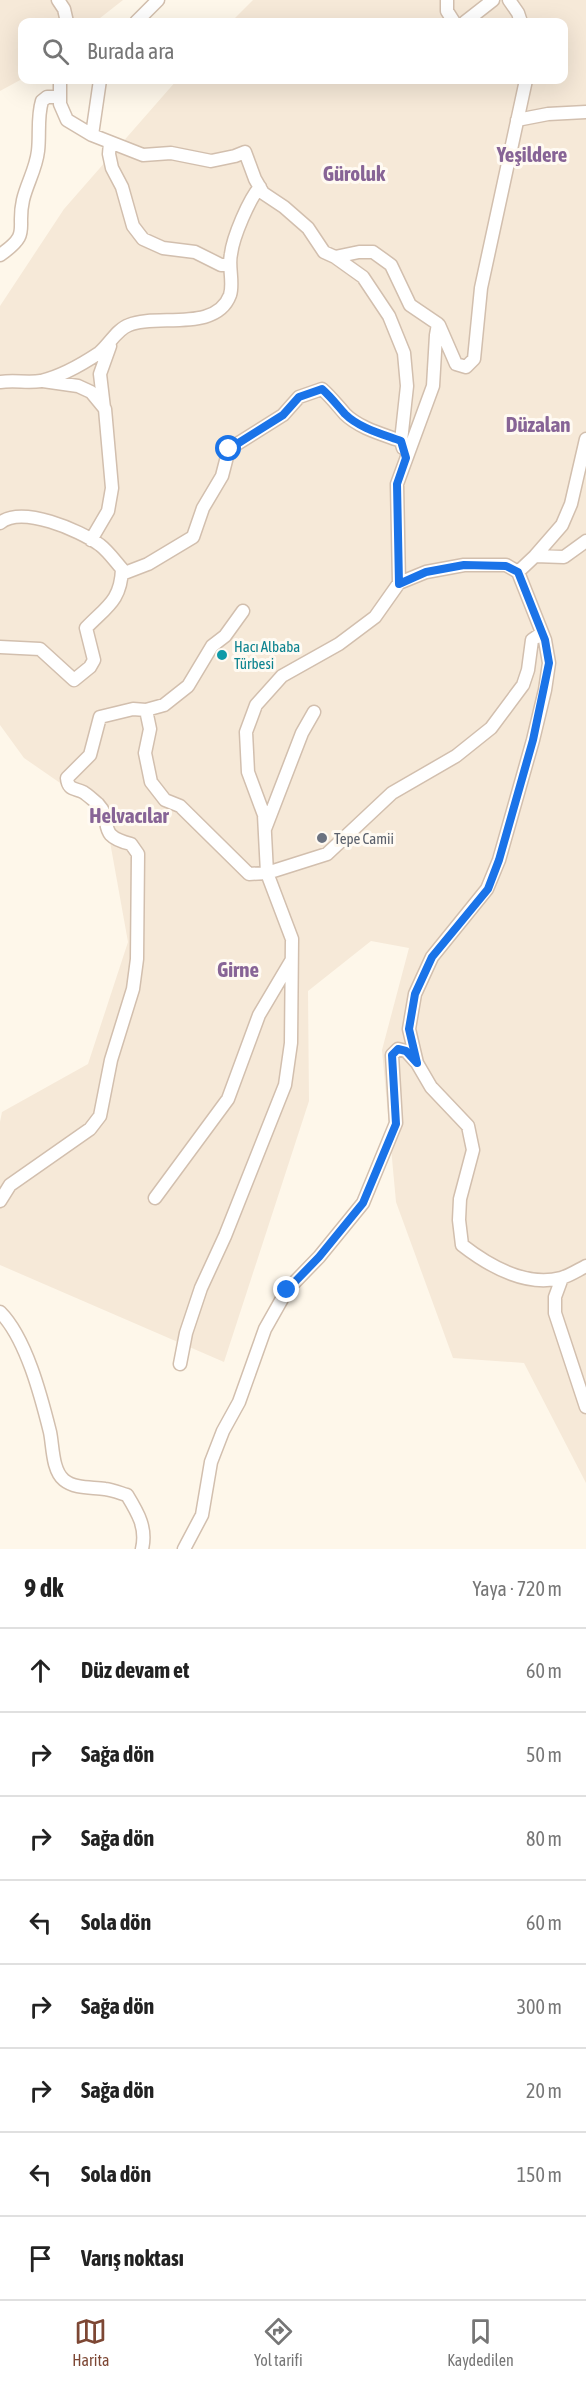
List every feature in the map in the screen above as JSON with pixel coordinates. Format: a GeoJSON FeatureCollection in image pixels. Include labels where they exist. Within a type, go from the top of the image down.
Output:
{"type":"FeatureCollection","features":[{"type":"Feature","properties":{"kind":"street"},"geometry":{"type":"LineString","coordinates":[[58,0],[66,18]]}},
{"type":"Feature","properties":{"kind":"street"},"geometry":{"type":"LineString","coordinates":[[140,18],[158,0]]}},
{"type":"Feature","properties":{"kind":"street"},"geometry":{"type":"LineString","coordinates":[[447,0],[447,11],[451,18]]}},
{"type":"Feature","properties":{"kind":"street"},"geometry":{"type":"LineString","coordinates":[[470,18],[493,0]]}},
{"type":"Feature","properties":{"kind":"street"},"geometry":{"type":"LineString","coordinates":[[509,0],[520,18]]}},
{"type":"Feature","properties":{"kind":"street"},"geometry":{"type":"LineString","coordinates":[[60,84],[60,97],[67,120],[92,135],[110,142],[143,154],[171,153],[211,161],[245,152],[263,193],[284,207],[308,228],[324,252],[363,277],[388,316],[404,353],[407,386],[401,441],[406,458]]}},
{"type":"Feature","properties":{"kind":"street"},"geometry":{"type":"LineString","coordinates":[[92,135],[99,84]]}},
{"type":"Feature","properties":{"kind":"street"},"geometry":{"type":"LineString","coordinates":[[335,257],[359,252],[373,252],[391,265],[410,305],[438,324],[456,364],[466,367],[474,359],[482,288],[525,84]]}},
{"type":"Feature","properties":{"kind":"street"},"geometry":{"type":"LineString","coordinates":[[0,255],[17,243],[22,226],[23,200],[35,168],[38,152],[42,101],[47,97],[60,97]]}},
{"type":"Feature","properties":{"kind":"street"},"geometry":{"type":"LineString","coordinates":[[518,120],[548,114],[586,112]]}},
{"type":"Feature","properties":{"kind":"street"},"geometry":{"type":"LineString","coordinates":[[110,142],[109,154],[112,168],[122,187],[133,226],[142,238],[163,248],[195,252],[221,265],[230,265]]}},
{"type":"Feature","properties":{"kind":"street"},"geometry":{"type":"LineString","coordinates":[[40,381],[76,368],[101,351],[128,325],[147,321],[182,321],[209,315],[221,307],[230,295],[231,253],[252,195],[260,187]]}},
{"type":"Feature","properties":{"kind":"street"},"geometry":{"type":"LineString","coordinates":[[399,584],[397,484],[433,386],[438,324]]}},
{"type":"Feature","properties":{"kind":"street"},"geometry":{"type":"LineString","coordinates":[[91,540],[108,510],[112,488],[110,449],[100,374],[114,338]]}},
{"type":"Feature","properties":{"kind":"street"},"geometry":{"type":"LineString","coordinates":[[0,382],[40,381],[78,386],[91,392],[105,409]]}},
{"type":"Feature","properties":{"kind":"street"},"geometry":{"type":"LineString","coordinates":[[122,574],[148,564],[193,537],[203,508],[222,476],[229,449],[283,415],[299,397],[322,389],[333,398],[346,415],[366,428],[401,441]]}},
{"type":"Feature","properties":{"kind":"street"},"geometry":{"type":"LineString","coordinates":[[518,572],[562,525],[571,504],[586,440]]}},
{"type":"Feature","properties":{"kind":"street"},"geometry":{"type":"LineString","coordinates":[[0,522],[7,517],[21,515],[45,520],[100,545],[122,569],[113,603],[86,628],[94,660],[90,667],[74,680],[40,650],[0,647]]}},
{"type":"Feature","properties":{"kind":"street"},"geometry":{"type":"LineString","coordinates":[[534,556],[564,556],[586,541]]}},
{"type":"Feature","properties":{"kind":"street"},"geometry":{"type":"LineString","coordinates":[[180,1364],[186,1333],[201,1288],[225,1236],[285,1085],[291,1043],[292,939],[267,873],[264,815],[248,772],[246,732],[256,705],[282,676],[339,644],[375,617],[399,584],[426,572],[464,565],[506,566],[518,572],[542,633],[549,663],[533,740],[502,849],[488,889],[432,957],[415,994],[409,1029],[417,1063]]}},
{"type":"Feature","properties":{"kind":"street"},"geometry":{"type":"LineString","coordinates":[[0,1201],[10,1185],[90,1129],[100,1116],[111,1060],[133,989],[137,959],[138,854],[131,844],[117,841],[108,833],[101,807],[82,792],[72,790],[67,778],[90,755],[95,728],[100,717],[164,705],[188,686],[212,646],[225,636],[243,611]]}},
{"type":"Feature","properties":{"kind":"street"},"geometry":{"type":"LineString","coordinates":[[146,710],[150,729],[145,753],[151,782],[165,800],[180,806],[249,874],[267,873],[327,854],[392,793],[456,756],[491,728],[523,685],[528,670],[532,640],[542,633]]}},
{"type":"Feature","properties":{"kind":"street"},"geometry":{"type":"LineString","coordinates":[[265,829],[302,733],[314,712]]}},
{"type":"Feature","properties":{"kind":"street"},"geometry":{"type":"LineString","coordinates":[[155,1198],[228,1099],[259,1015],[292,960]]}},
{"type":"Feature","properties":{"kind":"street"},"geometry":{"type":"LineString","coordinates":[[184,1549],[202,1515],[211,1462],[223,1431],[239,1402],[265,1329],[287,1290],[319,1257],[363,1203],[396,1124],[392,1055],[398,1049],[406,1051],[417,1063],[431,1087],[468,1126],[473,1150],[460,1199],[459,1220],[462,1245],[480,1259],[527,1279],[562,1278],[586,1266]]}},
{"type":"Feature","properties":{"kind":"street"},"geometry":{"type":"LineString","coordinates":[[562,1278],[555,1297],[555,1313],[586,1407]]}},
{"type":"Feature","properties":{"kind":"street"},"geometry":{"type":"LineString","coordinates":[[0,1312],[10,1322],[30,1368],[50,1431],[56,1466],[63,1479],[75,1485],[108,1489],[127,1495],[141,1517],[144,1540],[142,1549]]}},
{"type":"Feature","properties":{"kind":"shaded area"},"geometry":{"type":"Polygon","coordinates":[[[0,0],[123,0],[100,18],[18,18],[18,81],[0,91],[0,0]]]}},
{"type":"Feature","properties":{"kind":"shaded area"},"geometry":{"type":"Polygon","coordinates":[[[253,0],[586,0],[586,1483],[524,1363],[453,1358],[396,1202],[382,1050],[409,948],[371,941],[308,991],[309,1101],[224,1362],[0,1265],[0,1122],[2,1112],[88,1064],[128,942],[105,814],[24,758],[0,725],[0,306],[64,209],[173,84],[568,84],[568,18],[235,18],[253,0]]]}},
{"type":"Feature","properties":{"kind":"place","name":"Hacı Albaba Türbesi"},"geometry":{"type":"Point","coordinates":[222,655]}},
{"type":"Feature","properties":{"kind":"place","name":"Tepe Camii"},"geometry":{"type":"Point","coordinates":[322,838]}},
{"type":"Feature","properties":{"kind":"district","name":"Yeşildere"},"geometry":{"type":"Point","coordinates":[532,154]}},
{"type":"Feature","properties":{"kind":"district","name":"Güroluk"},"geometry":{"type":"Point","coordinates":[354,173]}},
{"type":"Feature","properties":{"kind":"district","name":"Düzalan"},"geometry":{"type":"Point","coordinates":[538,424]}},
{"type":"Feature","properties":{"kind":"district","name":"Helvacılar"},"geometry":{"type":"Point","coordinates":[129,815]}},
{"type":"Feature","properties":{"kind":"district","name":"Girne"},"geometry":{"type":"Point","coordinates":[238,969]}},
{"type":"Feature","properties":{"kind":"route"},"geometry":{"type":"LineString","coordinates":[[229,449],[283,415],[299,397],[322,389],[333,398],[346,415],[366,428],[401,441],[406,458],[397,484],[399,584],[426,572],[464,565],[506,566],[518,572],[545,640],[549,663],[533,740],[499,860],[488,889],[432,957],[415,994],[409,1029],[417,1063],[406,1051],[398,1049],[392,1055],[396,1124],[363,1203],[319,1257],[287,1290]]}}]}
